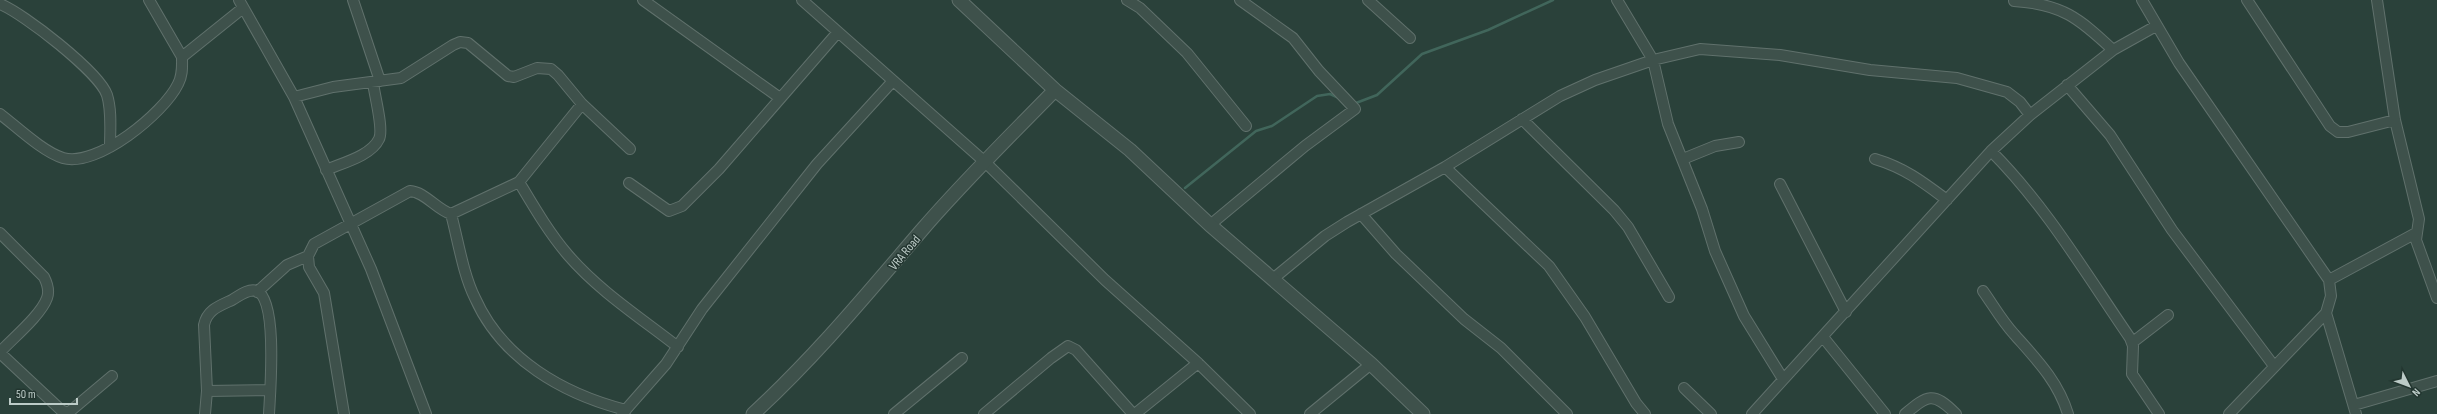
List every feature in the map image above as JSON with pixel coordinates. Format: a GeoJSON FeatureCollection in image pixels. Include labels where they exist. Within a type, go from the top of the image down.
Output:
{"type":"FeatureCollection","features":[{"type":"Feature","properties":{"kind":"street"},"geometry":{"type":"LineString","coordinates":[[0,114],[50,152],[63,158],[76,159],[110,147],[143,124],[169,97],[178,84],[182,72],[182,57],[149,0]]}},
{"type":"Feature","properties":{"kind":"street"},"geometry":{"type":"LineString","coordinates":[[326,170],[372,148],[379,139],[380,127],[376,81],[353,0]]}},
{"type":"Feature","properties":{"kind":"street"},"geometry":{"type":"LineString","coordinates":[[643,0],[780,98]]}},
{"type":"Feature","properties":{"kind":"street"},"geometry":{"type":"LineString","coordinates":[[802,0],[892,82],[985,162],[1105,280],[1198,363],[1250,414]]}},
{"type":"Feature","properties":{"kind":"street"},"geometry":{"type":"LineString","coordinates":[[959,0],[1055,90],[1130,150],[1210,225],[1274,278],[1371,364],[1423,414]]}},
{"type":"Feature","properties":{"kind":"street"},"geometry":{"type":"LineString","coordinates":[[1127,0],[1140,8],[1178,44],[1246,126]]}},
{"type":"Feature","properties":{"kind":"street"},"geometry":{"type":"LineString","coordinates":[[1210,225],[1305,146],[1355,109],[1319,71],[1293,38],[1240,0]]}},
{"type":"Feature","properties":{"kind":"street"},"geometry":{"type":"LineString","coordinates":[[1368,0],[1410,38]]}},
{"type":"Feature","properties":{"kind":"street"},"geometry":{"type":"LineString","coordinates":[[1617,0],[1652,60],[1668,124],[1684,159],[1715,251],[1744,316],[1783,379]]}},
{"type":"Feature","properties":{"kind":"street"},"geometry":{"type":"LineString","coordinates":[[2142,0],[2179,63],[2329,280],[2331,296],[2326,313],[2229,414]]}},
{"type":"Feature","properties":{"kind":"street"},"geometry":{"type":"LineString","coordinates":[[2247,0],[2330,126],[2338,132],[2348,132],[2395,120]]}},
{"type":"Feature","properties":{"kind":"street"},"geometry":{"type":"LineString","coordinates":[[2377,0],[2395,120],[2417,211],[2418,226],[2416,233],[2420,254],[2437,298]]}},
{"type":"Feature","properties":{"kind":"street"},"geometry":{"type":"LineString","coordinates":[[2014,1],[2034,2],[2060,9],[2079,20],[2113,50]]}},
{"type":"Feature","properties":{"kind":"street"},"geometry":{"type":"LineString","coordinates":[[0,4],[11,9],[27,20],[85,66],[99,80],[106,94],[110,113],[110,147]]}},
{"type":"Feature","properties":{"kind":"street"},"geometry":{"type":"LineString","coordinates":[[182,57],[241,4],[294,98],[351,224],[371,269],[426,414]]}},
{"type":"Feature","properties":{"kind":"street"},"geometry":{"type":"LineString","coordinates":[[1752,414],[1783,379],[1823,338],[1991,151],[2030,115],[2113,50],[2156,26]]}},
{"type":"Feature","properties":{"kind":"street"},"geometry":{"type":"LineString","coordinates":[[629,183],[669,211],[682,206],[719,169],[838,32]]}},
{"type":"Feature","properties":{"kind":"street"},"geometry":{"type":"LineString","coordinates":[[294,98],[333,87],[401,78],[460,42],[474,46],[508,76],[514,78],[537,68],[550,69],[558,74],[582,104],[630,149]]}},
{"type":"Feature","properties":{"kind":"street"},"geometry":{"type":"LineString","coordinates":[[1274,278],[1325,236],[1361,214],[1446,167],[1522,119],[1567,93],[1595,80],[1652,60],[1700,49],[1780,55],[1870,70],[1957,78],[2007,92],[2020,102],[2030,115]]}},
{"type":"Feature","properties":{"kind":"street"},"geometry":{"type":"LineString","coordinates":[[451,214],[474,297],[487,322],[502,341],[523,361],[553,381],[594,401],[624,412],[678,347],[702,308],[817,164],[892,82]]}},
{"type":"Feature","properties":{"kind":"street"},"geometry":{"type":"LineString","coordinates":[[2067,85],[2110,134],[2172,230],[2274,366]]}},
{"type":"Feature","properties":{"kind":"street","name":"VRA Road"},"geometry":{"type":"LineString","coordinates":[[753,414],[798,372],[840,326],[922,230],[1055,90]]}},
{"type":"Feature","properties":{"kind":"street"},"geometry":{"type":"LineString","coordinates":[[344,414],[324,293],[309,267],[308,256],[314,244],[410,191],[418,191],[442,211],[451,214],[519,182],[582,104]]}},
{"type":"Feature","properties":{"kind":"street"},"geometry":{"type":"LineString","coordinates":[[1522,119],[1614,210],[1628,227],[1669,297]]}},
{"type":"Feature","properties":{"kind":"street"},"geometry":{"type":"LineString","coordinates":[[1684,159],[1715,146],[1739,142]]}},
{"type":"Feature","properties":{"kind":"street"},"geometry":{"type":"LineString","coordinates":[[1991,151],[2012,173],[2051,222],[2133,342],[2132,374],[2159,414]]}},
{"type":"Feature","properties":{"kind":"street"},"geometry":{"type":"LineString","coordinates":[[1875,159],[1897,165],[1918,178],[1947,200]]}},
{"type":"Feature","properties":{"kind":"street"},"geometry":{"type":"LineString","coordinates":[[1446,167],[1549,266],[1585,317],[1636,403],[1645,414]]}},
{"type":"Feature","properties":{"kind":"street"},"geometry":{"type":"LineString","coordinates":[[519,182],[554,238],[569,256],[610,294],[678,347]]}},
{"type":"Feature","properties":{"kind":"street"},"geometry":{"type":"LineString","coordinates":[[1780,184],[1846,312]]}},
{"type":"Feature","properties":{"kind":"street"},"geometry":{"type":"LineString","coordinates":[[1361,214],[1396,254],[1464,319],[1501,348],[1567,414]]}},
{"type":"Feature","properties":{"kind":"street"},"geometry":{"type":"LineString","coordinates":[[0,233],[44,277],[48,286],[47,298],[38,311],[0,353],[61,410],[68,413],[112,376]]}},
{"type":"Feature","properties":{"kind":"street"},"geometry":{"type":"LineString","coordinates":[[2329,280],[2416,233]]}},
{"type":"Feature","properties":{"kind":"street"},"geometry":{"type":"LineString","coordinates":[[257,292],[287,265],[308,256]]}},
{"type":"Feature","properties":{"kind":"street"},"geometry":{"type":"LineString","coordinates":[[205,414],[207,391],[204,325],[206,316],[212,310],[249,290],[257,292],[264,298],[270,329],[272,359],[269,414]]}},
{"type":"Feature","properties":{"kind":"street"},"geometry":{"type":"LineString","coordinates":[[1983,291],[2013,333],[2036,358],[2054,382],[2068,414]]}},
{"type":"Feature","properties":{"kind":"street"},"geometry":{"type":"LineString","coordinates":[[2326,313],[2355,410],[2437,381]]}},
{"type":"Feature","properties":{"kind":"street"},"geometry":{"type":"LineString","coordinates":[[2133,342],[2168,315]]}},
{"type":"Feature","properties":{"kind":"street"},"geometry":{"type":"LineString","coordinates":[[1823,338],[1885,414]]}},
{"type":"Feature","properties":{"kind":"street"},"geometry":{"type":"LineString","coordinates":[[984,414],[1051,358],[1068,346],[1076,350],[1134,414],[1198,363]]}},
{"type":"Feature","properties":{"kind":"street"},"geometry":{"type":"LineString","coordinates":[[894,414],[962,358]]}},
{"type":"Feature","properties":{"kind":"street"},"geometry":{"type":"LineString","coordinates":[[1310,414],[1371,364]]}},
{"type":"Feature","properties":{"kind":"street"},"geometry":{"type":"LineString","coordinates":[[1684,388],[1711,414]]}},
{"type":"Feature","properties":{"kind":"street"},"geometry":{"type":"LineString","coordinates":[[207,391],[270,390]]}},
{"type":"Feature","properties":{"kind":"street"},"geometry":{"type":"LineString","coordinates":[[1905,414],[1920,401],[1930,397],[1938,398],[1956,414]]}},
{"type":"Feature","properties":{"kind":"waterway"},"geometry":{"type":"LineString","coordinates":[[1356,103],[1377,95],[1422,54],[1488,30],[1553,0]]}},
{"type":"Feature","properties":{"kind":"waterway"},"geometry":{"type":"LineString","coordinates":[[1185,188],[1256,131],[1272,126],[1317,96],[1330,94],[1339,98]]}}]}
